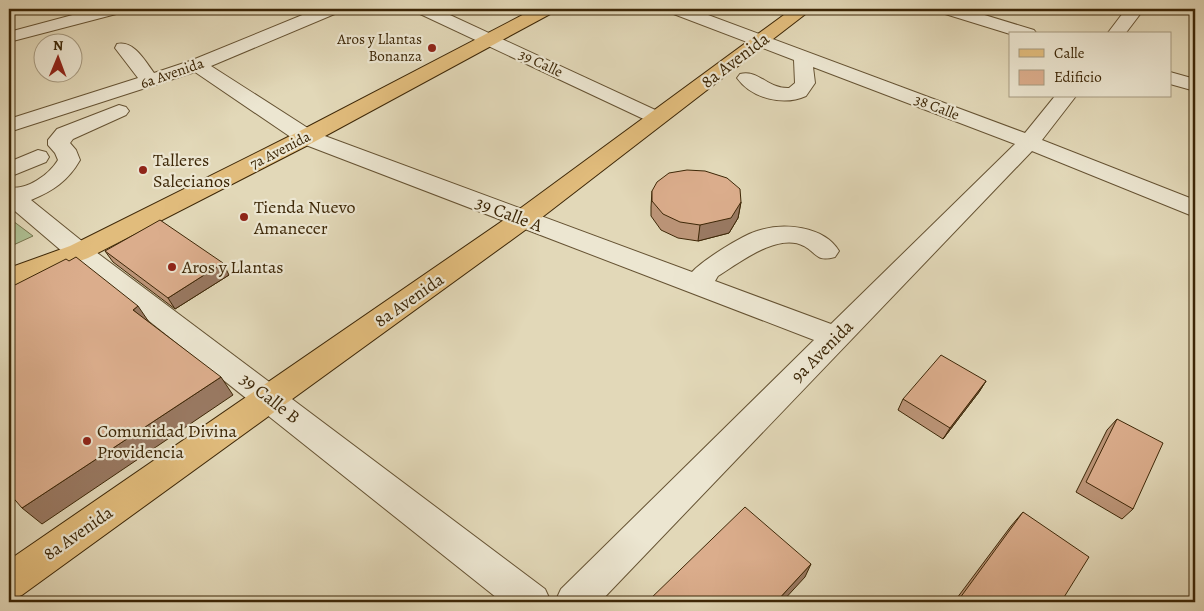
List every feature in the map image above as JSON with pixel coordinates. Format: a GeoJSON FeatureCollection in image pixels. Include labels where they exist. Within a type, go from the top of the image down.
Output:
{"type":"FeatureCollection","features":[{"type":"Feature","properties":{"kind":"main road","name":"7a Avenida"},"geometry":{"type":"LineString","coordinates":[[9,278],[79,252],[306,137],[546,9]]}},
{"type":"Feature","properties":{"kind":"main road","name":"8a Avenida"},"geometry":{"type":"LineString","coordinates":[[9,582],[523,219],[803,9]]}},
{"type":"Feature","properties":{"kind":"street"},"geometry":{"type":"LineString","coordinates":[[9,37],[114,9]]}},
{"type":"Feature","properties":{"kind":"street","name":"6a Avenida"},"geometry":{"type":"LineString","coordinates":[[9,126],[197,65],[331,9]]}},
{"type":"Feature","properties":{"kind":"street","name":"39 Calle"},"geometry":{"type":"LineString","coordinates":[[424,9],[657,118]]}},
{"type":"Feature","properties":{"kind":"street","name":"38 Calle"},"geometry":{"type":"LineString","coordinates":[[677,9],[1029,142],[1195,209]]}},
{"type":"Feature","properties":{"kind":"street"},"geometry":{"type":"LineString","coordinates":[[948,9],[1022,32]]}},
{"type":"Feature","properties":{"kind":"street"},"geometry":{"type":"LineString","coordinates":[[1118,32],[1135,9]]}},
{"type":"Feature","properties":{"kind":"street"},"geometry":{"type":"LineString","coordinates":[[124,48],[151,80]]}},
{"type":"Feature","properties":{"kind":"street"},"geometry":{"type":"LineString","coordinates":[[746,78],[767,92],[792,94],[800,91],[806,79],[802,66],[804,56]]}},
{"type":"Feature","properties":{"kind":"street","name":"39 Calle A"},"geometry":{"type":"LineString","coordinates":[[197,65],[306,137],[835,337]]}},
{"type":"Feature","properties":{"kind":"street"},"geometry":{"type":"LineString","coordinates":[[1172,79],[1195,85]]}},
{"type":"Feature","properties":{"kind":"street","name":"9a Avenida"},"geometry":{"type":"LineString","coordinates":[[574,602],[1029,142],[1064,98]]}},
{"type":"Feature","properties":{"kind":"street"},"geometry":{"type":"LineString","coordinates":[[10,187],[46,184],[57,177],[64,170],[69,160],[65,150],[59,145],[59,140],[65,134],[119,111]]}},
{"type":"Feature","properties":{"kind":"street"},"geometry":{"type":"LineString","coordinates":[[10,187],[38,157]]}},
{"type":"Feature","properties":{"kind":"street","name":"39 Calle B"},"geometry":{"type":"LineString","coordinates":[[10,187],[79,252],[271,398],[532,602]]}},
{"type":"Feature","properties":{"kind":"street"},"geometry":{"type":"LineString","coordinates":[[696,285],[709,270],[764,238],[784,235],[799,236],[813,240],[826,251]]}},
{"type":"Feature","properties":{"kind":"green space"},"geometry":{"type":"Polygon","coordinates":[[[9,218],[33,236],[9,247],[9,218]]]}},
{"type":"Feature","properties":{"kind":"building"},"geometry":{"type":"Polygon","coordinates":[[[687,170],[705,171],[727,178],[740,189],[741,202],[731,218],[700,225],[680,222],[663,214],[652,201],[652,191],[657,182],[669,173],[687,170]]]}},
{"type":"Feature","properties":{"kind":"building","name":"Aros y Llantas"},"geometry":{"type":"Polygon","coordinates":[[[160,220],[223,263],[168,298],[105,251],[160,220]]]}},
{"type":"Feature","properties":{"kind":"building","name":"Comunidad Divina Providencia"},"geometry":{"type":"Polygon","coordinates":[[[76,257],[138,306],[133,310],[221,377],[22,508],[9,493],[9,288],[66,259],[69,261],[76,257]]]}},
{"type":"Feature","properties":{"kind":"building"},"geometry":{"type":"Polygon","coordinates":[[[941,355],[986,381],[950,428],[903,399],[941,355]]]}},
{"type":"Feature","properties":{"kind":"building"},"geometry":{"type":"Polygon","coordinates":[[[1117,419],[1163,443],[1133,509],[1086,482],[1117,419]]]}},
{"type":"Feature","properties":{"kind":"building"},"geometry":{"type":"Polygon","coordinates":[[[745,507],[811,564],[776,602],[647,602],[745,507]]]}},
{"type":"Feature","properties":{"kind":"building"},"geometry":{"type":"Polygon","coordinates":[[[1023,512],[1089,557],[1061,602],[957,602],[1023,512]]]}},
{"type":"Feature","properties":{"kind":"place","name":"Aros y Llantas Bonanza"},"geometry":{"type":"Point","coordinates":[432,48]}},
{"type":"Feature","properties":{"kind":"place","name":"Talleres Salecianos"},"geometry":{"type":"Point","coordinates":[143,170]}},
{"type":"Feature","properties":{"kind":"place","name":"Tienda Nuevo Amanecer"},"geometry":{"type":"Point","coordinates":[244,217]}},
{"type":"Feature","properties":{"kind":"place","name":"Aros y Llantas"},"geometry":{"type":"Point","coordinates":[172,267]}},
{"type":"Feature","properties":{"kind":"place","name":"Comunidad Divina Providencia"},"geometry":{"type":"Point","coordinates":[87,441]}}]}
